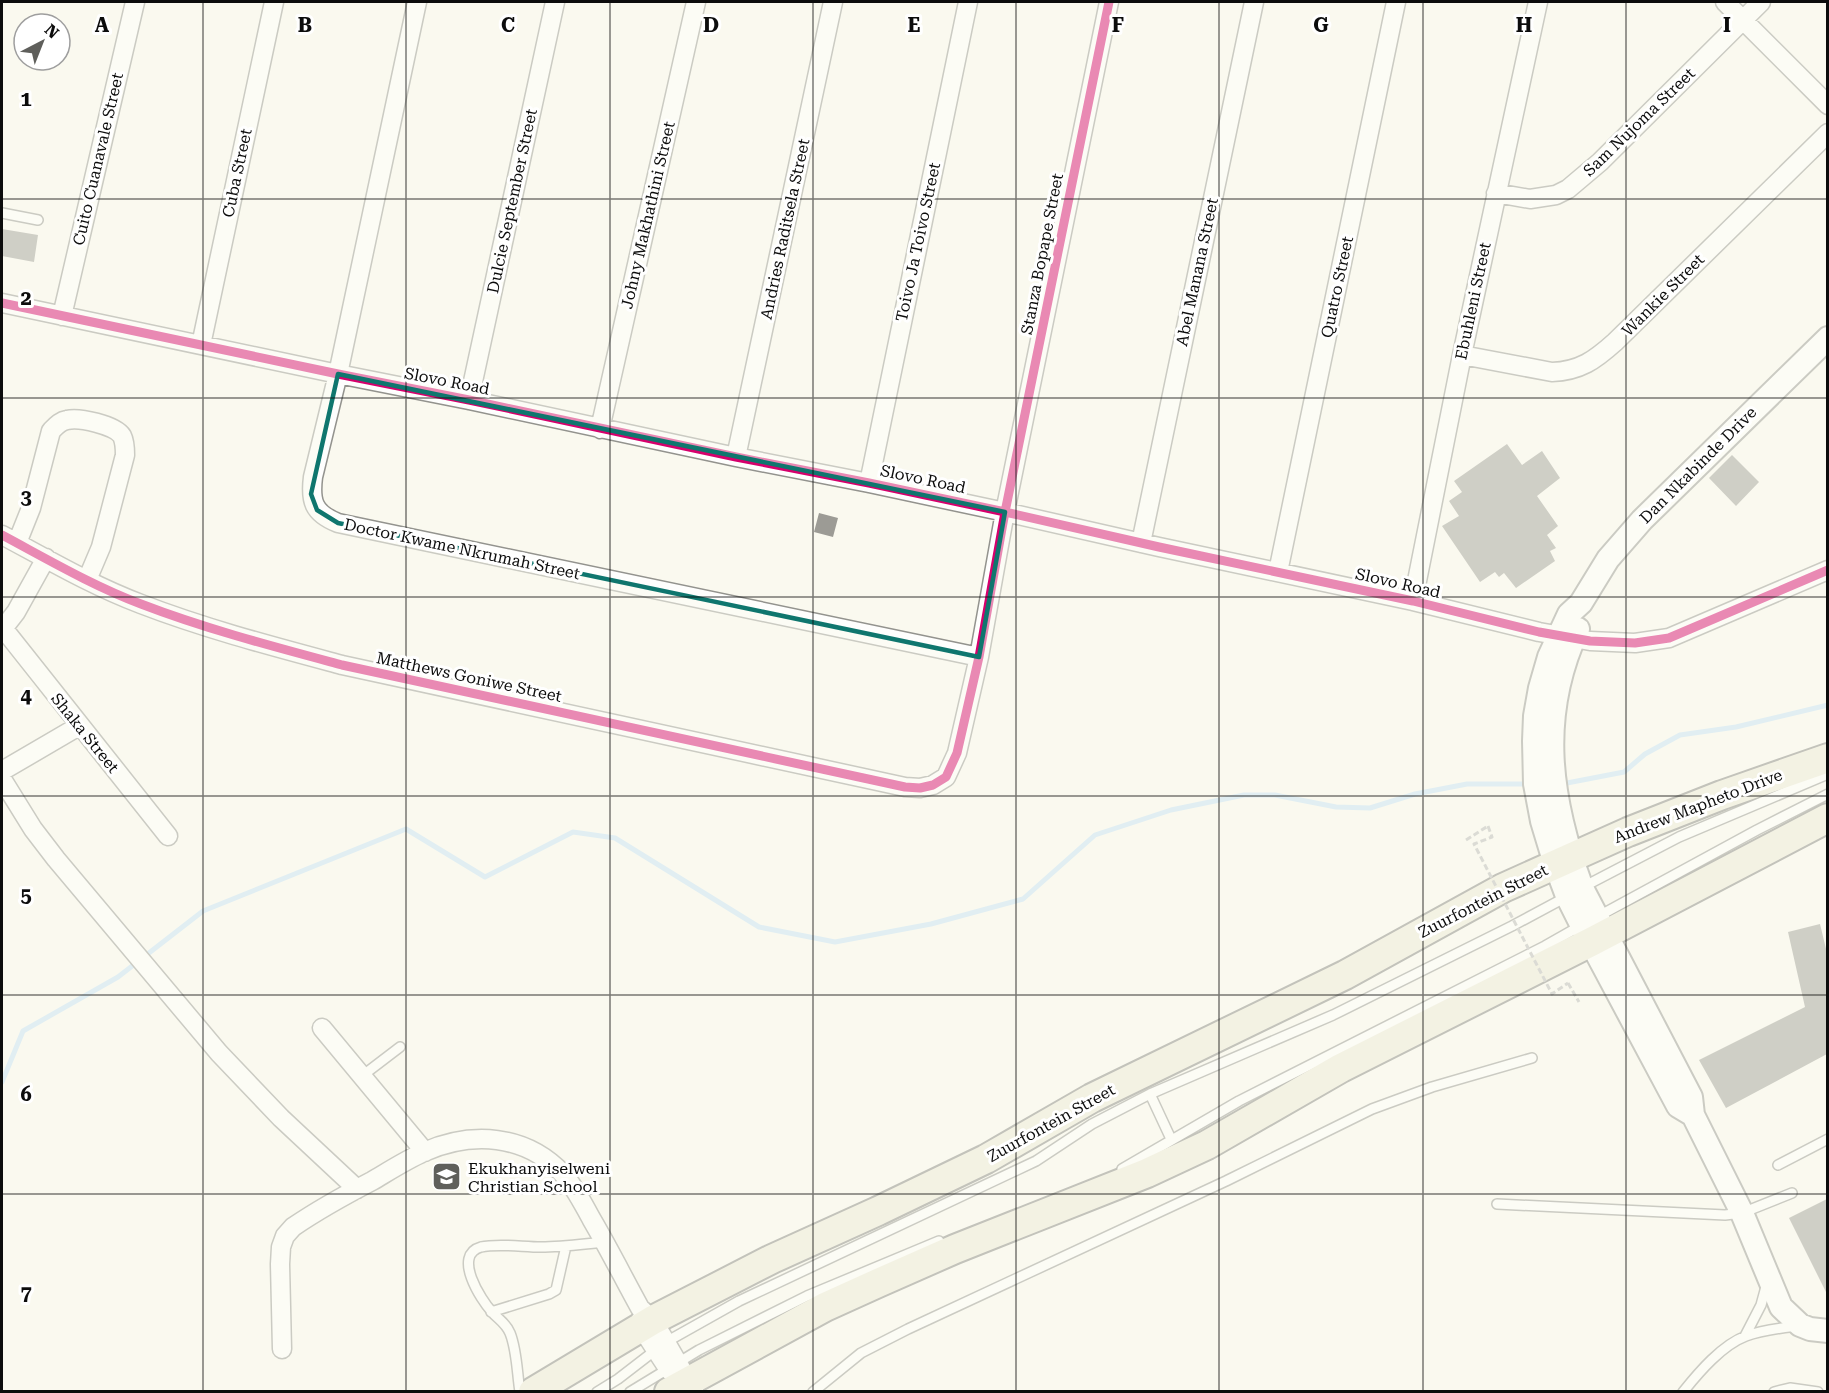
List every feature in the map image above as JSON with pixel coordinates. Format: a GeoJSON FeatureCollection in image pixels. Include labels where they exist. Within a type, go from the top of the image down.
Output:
{"type":"FeatureCollection","features":[{"type":"Feature","properties":{"kind":"main road","name":"Andrew Mapheto Drive"},"geometry":{"type":"LineString","coordinates":[[1563,860],[1722,795],[1827,758]]}},
{"type":"Feature","properties":{"kind":"main road"},"geometry":{"type":"LineString","coordinates":[[679,1382],[825,1307],[878,1283],[966,1245],[1147,1173],[1208,1145],[1341,1068],[1594,930],[1827,818]]}},
{"type":"Feature","properties":{"kind":"main road","name":"Zuurfontein Street"},"geometry":{"type":"LineString","coordinates":[[533,1392],[651,1329],[772,1259],[986,1159],[1092,1098],[1344,975],[1503,888],[1563,860]]}},
{"type":"Feature","properties":{"kind":"street","name":"Cuito Cuanavale Street"},"geometry":{"type":"LineString","coordinates":[[62,316],[135,2]]}},
{"type":"Feature","properties":{"kind":"street","name":"Cuba Street"},"geometry":{"type":"LineString","coordinates":[[201,345],[273,2]]}},
{"type":"Feature","properties":{"kind":"street","name":"Doctor Kwame Nkrumah Street"},"geometry":{"type":"LineString","coordinates":[[417,2],[338,374],[313,477],[311,494],[316,510],[326,518],[338,523],[979,657]]}},
{"type":"Feature","properties":{"kind":"street","name":"Dulcie September Street"},"geometry":{"type":"LineString","coordinates":[[469,400],[555,2]]}},
{"type":"Feature","properties":{"kind":"street","name":"Johny Makhathini Street"},"geometry":{"type":"LineString","coordinates":[[600,429],[696,2]]}},
{"type":"Feature","properties":{"kind":"street","name":"Andries Raditsela Street"},"geometry":{"type":"LineString","coordinates":[[736,457],[833,2]]}},
{"type":"Feature","properties":{"kind":"street","name":"Toivo Ja Toivo Street"},"geometry":{"type":"LineString","coordinates":[[869,483],[968,2]]}},
{"type":"Feature","properties":{"kind":"street","name":"Stanza Bopape Street"},"geometry":{"type":"LineString","coordinates":[[946,777],[957,753],[979,657],[1005,512],[1109,2]]}},
{"type":"Feature","properties":{"kind":"street","name":"Abel Manana Street"},"geometry":{"type":"LineString","coordinates":[[1141,543],[1254,2]]}},
{"type":"Feature","properties":{"kind":"street","name":"Quatro Street"},"geometry":{"type":"LineString","coordinates":[[1278,572],[1396,2]]}},
{"type":"Feature","properties":{"kind":"street","name":"Ebuhleni Street"},"geometry":{"type":"LineString","coordinates":[[1413,601],[1462,355],[1538,2]]}},
{"type":"Feature","properties":{"kind":"street"},"geometry":{"type":"LineString","coordinates":[[1725,2],[1827,105]]}},
{"type":"Feature","properties":{"kind":"street","name":"Sam Nujoma Street"},"geometry":{"type":"LineString","coordinates":[[1496,193],[1530,199],[1549,196],[1568,189],[1600,162],[1761,2]]}},
{"type":"Feature","properties":{"kind":"street","name":"Wankie Street"},"geometry":{"type":"LineString","coordinates":[[1462,355],[1552,372],[1579,369],[1616,342],[1827,133]]}},
{"type":"Feature","properties":{"kind":"street","name":"Slovo Road"},"geometry":{"type":"LineString","coordinates":[[2,303],[1005,512],[1413,601],[1566,637],[1614,643],[1635,643],[1669,638],[1827,570]]}},
{"type":"Feature","properties":{"kind":"street","name":"Dan Nkabinde Drive"},"geometry":{"type":"LineString","coordinates":[[1800,1325],[1781,1308],[1742,1213],[1693,1115],[1691,1097],[1574,892],[1551,818],[1554,783],[1543,742],[1556,692],[1566,637],[1582,619],[1581,603],[1608,560],[1642,520],[1827,338]]}},
{"type":"Feature","properties":{"kind":"street"},"geometry":{"type":"LineString","coordinates":[[9,539],[31,508],[51,431],[59,423],[76,419],[114,429],[121,435],[125,455],[101,547],[87,580]]}},
{"type":"Feature","properties":{"kind":"street","name":"Matthews Goniwe Street"},"geometry":{"type":"LineString","coordinates":[[9,539],[87,580],[140,604],[342,665],[905,787],[920,788],[933,785],[946,777]]}},
{"type":"Feature","properties":{"kind":"street"},"geometry":{"type":"LineString","coordinates":[[2,629],[16,612],[46,558]]}},
{"type":"Feature","properties":{"kind":"street","name":"Shaka Street"},"geometry":{"type":"LineString","coordinates":[[2,629],[168,836]]}},
{"type":"Feature","properties":{"kind":"street"},"geometry":{"type":"LineString","coordinates":[[2,771],[79,726]]}},
{"type":"Feature","properties":{"kind":"street"},"geometry":{"type":"LineString","coordinates":[[2,778],[33,829],[56,859],[219,1053],[281,1118],[357,1189]]}},
{"type":"Feature","properties":{"kind":"street"},"geometry":{"type":"LineString","coordinates":[[322,1028],[425,1152]]}},
{"type":"Feature","properties":{"kind":"street"},"geometry":{"type":"LineString","coordinates":[[282,1349],[281,1247],[285,1236],[293,1227],[305,1218],[425,1152],[460,1141],[493,1139],[513,1142],[530,1149],[549,1161],[564,1175],[605,1242],[679,1382]]}},
{"type":"Feature","properties":{"kind":"street"},"geometry":{"type":"LineString","coordinates":[[1800,1325],[1827,1331]]}},
{"type":"Feature","properties":{"kind":"lane"},"geometry":{"type":"LineString","coordinates":[[2,213],[38,220]]}},
{"type":"Feature","properties":{"kind":"lane"},"geometry":{"type":"LineString","coordinates":[[597,1392],[618,1379],[651,1329],[740,1300],[1036,1161],[1092,1124],[1150,1094],[1333,1015],[1512,926],[1679,837],[1827,774]]}},
{"type":"Feature","properties":{"kind":"lane"},"geometry":{"type":"LineString","coordinates":[[1113,1173],[1239,1101],[1535,951],[1594,930],[1757,830],[1827,794]]}},
{"type":"Feature","properties":{"kind":"lane"},"geometry":{"type":"LineString","coordinates":[[362,1077],[400,1047]]}},
{"type":"Feature","properties":{"kind":"lane"},"geometry":{"type":"LineString","coordinates":[[813,1392],[826,1379],[861,1353],[908,1329],[1226,1181],[1372,1109],[1432,1087],[1532,1058]]}},
{"type":"Feature","properties":{"kind":"lane"},"geometry":{"type":"LineString","coordinates":[[1150,1094],[1171,1139]]}},
{"type":"Feature","properties":{"kind":"lane"},"geometry":{"type":"LineString","coordinates":[[1778,1165],[1827,1139]]}},
{"type":"Feature","properties":{"kind":"lane"},"geometry":{"type":"LineString","coordinates":[[1497,1204],[1725,1215],[1742,1213],[1792,1193]]}},
{"type":"Feature","properties":{"kind":"lane"},"geometry":{"type":"LineString","coordinates":[[630,1392],[679,1382],[807,1296],[951,1236]]}},
{"type":"Feature","properties":{"kind":"lane"},"geometry":{"type":"LineString","coordinates":[[520,1392],[510,1333],[505,1324],[491,1312],[471,1276],[467,1263],[472,1251],[488,1246],[566,1246],[605,1242]]}},
{"type":"Feature","properties":{"kind":"lane"},"geometry":{"type":"LineString","coordinates":[[491,1312],[556,1290],[566,1246]]}},
{"type":"Feature","properties":{"kind":"lane"},"geometry":{"type":"LineString","coordinates":[[1683,1392],[1705,1366],[1745,1336],[1761,1305],[1768,1277]]}},
{"type":"Feature","properties":{"kind":"lane"},"geometry":{"type":"LineString","coordinates":[[1745,1336],[1800,1325]]}},
{"type":"Feature","properties":{"kind":"lane"},"geometry":{"type":"LineString","coordinates":[[1774,1392],[1790,1388],[1818,1392]]}},
{"type":"Feature","properties":{"kind":"path"},"geometry":{"type":"LineString","coordinates":[[1466,840],[1488,826],[1492,837],[1474,844],[1552,994],[1568,983],[1579,1002]]}},
{"type":"Feature","properties":{"kind":"highlighted area"},"geometry":{"type":"Polygon","coordinates":[[[338,374],[1005,512],[979,657],[338,523],[317,510],[311,494],[338,374]]]}},
{"type":"Feature","properties":{"kind":"building"},"geometry":{"type":"Polygon","coordinates":[[[2,229],[38,235],[34,262],[2,256],[2,229]]]}},
{"type":"Feature","properties":{"kind":"building"},"geometry":{"type":"Polygon","coordinates":[[[1507,444],[1522,465],[1542,451],[1560,478],[1537,496],[1558,526],[1547,535],[1556,548],[1550,551],[1555,561],[1516,588],[1504,573],[1499,577],[1495,572],[1480,582],[1442,526],[1459,516],[1449,501],[1462,492],[1454,481],[1507,444]]]}},
{"type":"Feature","properties":{"kind":"building"},"geometry":{"type":"Polygon","coordinates":[[[1732,455],[1759,482],[1736,506],[1709,478],[1732,455]]]}},
{"type":"Feature","properties":{"kind":"building"},"geometry":{"type":"Polygon","coordinates":[[[819,513],[838,518],[833,537],[814,532],[819,513]]]}},
{"type":"Feature","properties":{"kind":"building"},"geometry":{"type":"Polygon","coordinates":[[[1820,924],[1827,953],[1827,1054],[1726,1108],[1699,1060],[1805,1007],[1788,932],[1820,924]]]}},
{"type":"Feature","properties":{"kind":"building"},"geometry":{"type":"Polygon","coordinates":[[[1827,1199],[1827,1294],[1789,1218],[1827,1199]]]}},
{"type":"Feature","properties":{"kind":"waterway"},"geometry":{"type":"LineString","coordinates":[[1559,783],[1624,772],[1645,754],[1680,735],[1736,727],[1828,705]]}},
{"type":"Feature","properties":{"kind":"waterway"},"geometry":{"type":"LineString","coordinates":[[2,1082],[23,1031],[118,977],[203,911],[406,829],[485,877],[573,832],[615,838],[759,927],[835,942],[931,924],[1023,899],[1095,835],[1171,810],[1244,795],[1275,795],[1336,807],[1370,808],[1415,794],[1467,784],[1529,784]]}},
{"type":"Feature","properties":{"kind":"cycle path"},"geometry":{"type":"LineString","coordinates":[[2,535],[88,581],[141,604],[215,630],[342,665],[905,787],[920,788],[933,785],[946,777],[957,753],[979,657],[1005,512],[1109,2]]}},
{"type":"Feature","properties":{"kind":"cycle path"},"geometry":{"type":"LineString","coordinates":[[2,303],[869,483],[1413,601],[1539,632],[1590,641],[1635,643],[1669,638],[1828,570]]}},
{"type":"Feature","properties":{"kind":"place","name":"Ekukhanyiselweni Christian School"},"geometry":{"type":"Point","coordinates":[447,1177]}}]}
